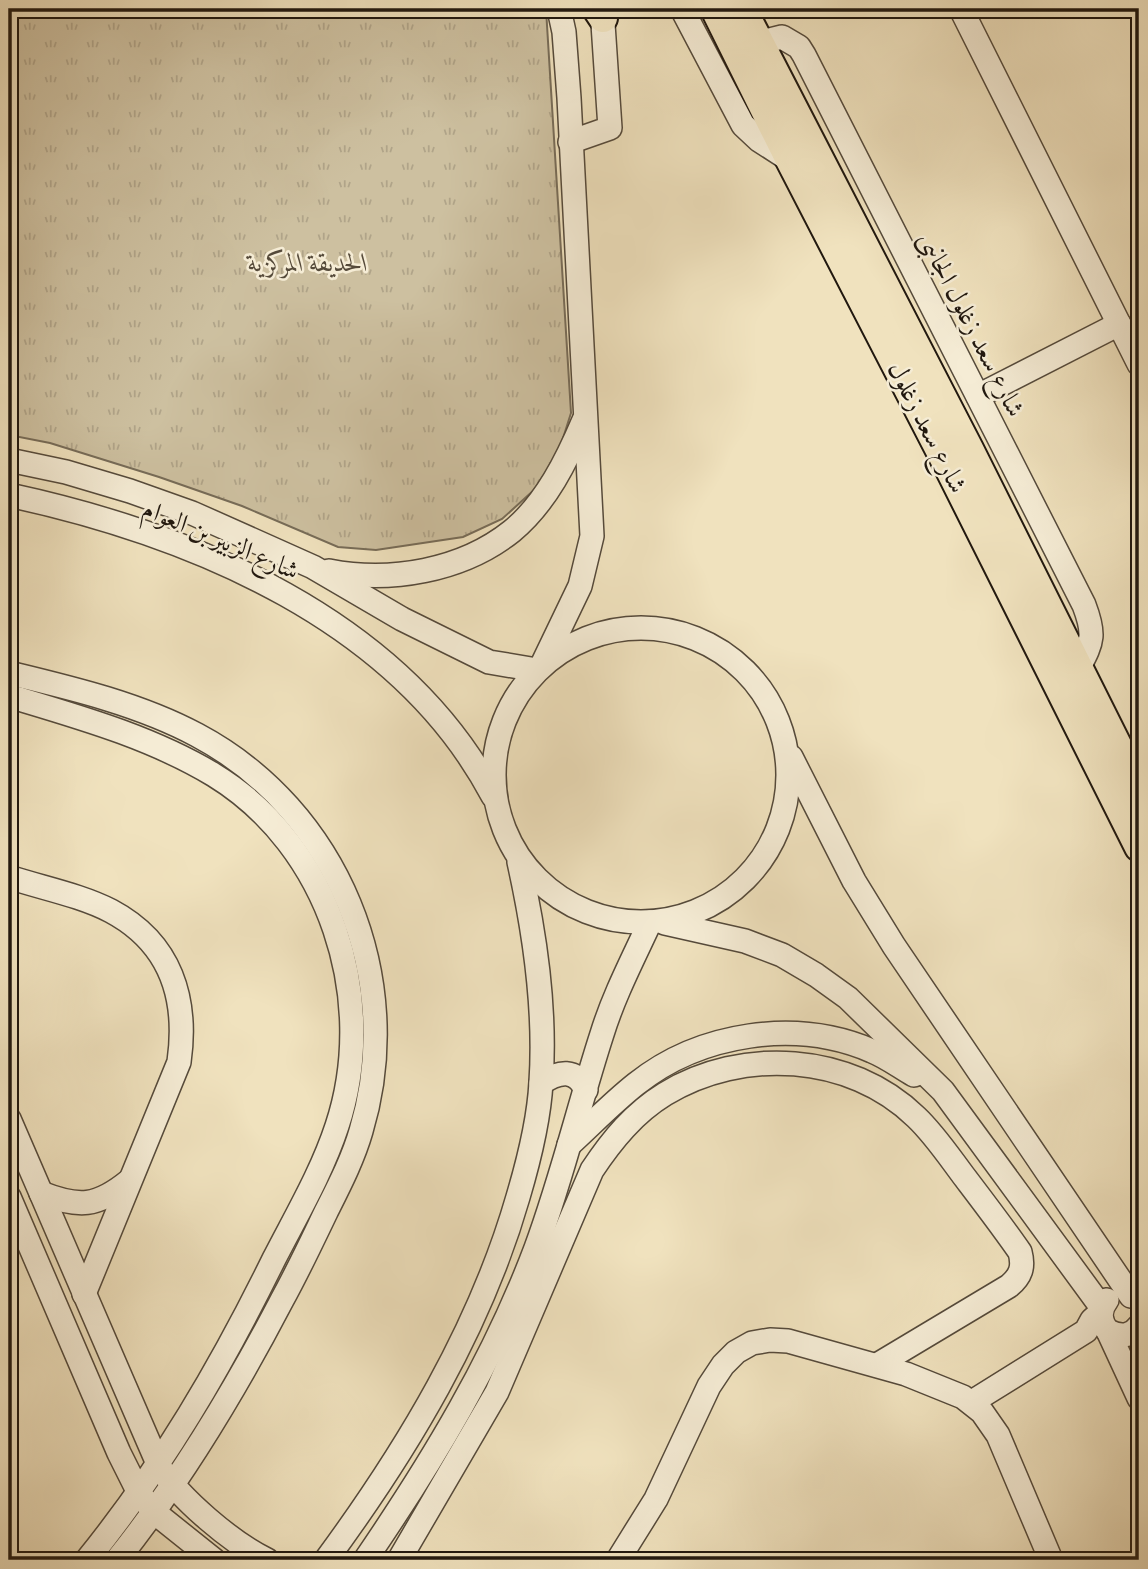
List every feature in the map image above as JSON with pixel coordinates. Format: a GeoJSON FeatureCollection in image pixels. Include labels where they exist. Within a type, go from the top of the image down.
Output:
{"type":"FeatureCollection","features":[{"type":"Feature","properties":{"kind":"main road","name":"شارع سعد زغلول"},"geometry":{"type":"LineString","coordinates":[[715,9],[790,160],[1079,667],[1139,789]]}},
{"type":"Feature","properties":{"kind":"main road","name":"شارع سعد زغلول"},"geometry":{"type":"LineString","coordinates":[[742,9],[761,43],[957,455],[1139,847]]}},
{"type":"Feature","properties":{"kind":"street"},"geometry":{"type":"LineString","coordinates":[[539,668],[580,586],[588,562],[592,536],[564,32],[559,9]]}},
{"type":"Feature","properties":{"kind":"street"},"geometry":{"type":"LineString","coordinates":[[682,9],[743,125],[759,140],[790,160]]}},
{"type":"Feature","properties":{"kind":"street"},"geometry":{"type":"LineString","coordinates":[[961,9],[1139,364]]}},
{"type":"Feature","properties":{"kind":"street"},"geometry":{"type":"LineString","coordinates":[[570,142],[610,128],[601,12]]}},
{"type":"Feature","properties":{"kind":"street","name":"شارع سعد زغلول الجانبى"},"geometry":{"type":"LineString","coordinates":[[761,43],[782,37],[791,41],[804,55],[978,396],[1091,623],[1092,642],[1079,667]]}},
{"type":"Feature","properties":{"kind":"street"},"geometry":{"type":"LineString","coordinates":[[978,396],[1119,324]]}},
{"type":"Feature","properties":{"kind":"street"},"geometry":{"type":"LineString","coordinates":[[313,567],[347,574],[382,576],[417,572],[451,563],[483,550],[512,531],[537,504],[556,478],[585,418]]}},
{"type":"Feature","properties":{"kind":"street","name":"شارع الزبير بن العوام"},"geometry":{"type":"LineString","coordinates":[[9,460],[66,472],[192,513],[313,567],[445,642],[489,662],[539,668]]}},
{"type":"Feature","properties":{"kind":"street","name":"شارع الزبير بن العوام"},"geometry":{"type":"LineString","coordinates":[[9,495],[170,542],[262,582],[346,632],[420,695],[466,752],[496,803]]}},
{"type":"Feature","properties":{"kind":"street"},"geometry":{"type":"LineString","coordinates":[[326,1560],[385,1477],[438,1387],[504,1245],[523,1179],[541,1083],[542,1013],[529,907],[517,855],[503,826],[496,803],[495,755],[500,731],[521,688],[557,653],[580,640],[631,628],[658,628],[683,634],[719,651],[750,676],[778,720],[786,748],[854,881],[894,946],[1135,1297]]}},
{"type":"Feature","properties":{"kind":"street"},"geometry":{"type":"LineString","coordinates":[[9,673],[59,685],[159,718],[196,734],[230,755],[262,780],[296,814],[325,853],[348,896],[367,954],[374,989],[376,1038],[372,1086],[361,1133],[343,1178],[243,1375],[174,1486],[117,1560]]}},
{"type":"Feature","properties":{"kind":"street"},"geometry":{"type":"LineString","coordinates":[[9,696],[145,741],[216,776],[246,799],[280,833],[307,869],[328,908],[342,951],[351,1006],[353,1039],[348,1084],[337,1127],[319,1168],[223,1359],[159,1466],[87,1560]]}},
{"type":"Feature","properties":{"kind":"street"},"geometry":{"type":"LineString","coordinates":[[365,1560],[442,1443],[496,1340],[537,1247],[616,995],[654,922],[697,912],[723,898],[745,880],[763,858],[777,833],[785,805],[788,777],[786,748]]}},
{"type":"Feature","properties":{"kind":"street"},"geometry":{"type":"LineString","coordinates":[[246,799],[262,780]]}},
{"type":"Feature","properties":{"kind":"street"},"geometry":{"type":"LineString","coordinates":[[517,855],[538,881],[564,901],[594,915],[626,922],[654,922],[745,941],[782,956],[816,975],[848,998],[943,1091],[1101,1322],[1139,1398]]}},
{"type":"Feature","properties":{"kind":"street"},"geometry":{"type":"LineString","coordinates":[[9,877],[111,911],[135,927],[149,942],[171,975],[180,1003],[183,1032],[179,1062],[84,1294]]}},
{"type":"Feature","properties":{"kind":"street"},"geometry":{"type":"LineString","coordinates":[[569,1145],[636,1084],[673,1059],[715,1042],[795,1033],[835,1039],[873,1051],[943,1091]]}},
{"type":"Feature","properties":{"kind":"street"},"geometry":{"type":"LineString","coordinates":[[399,1560],[498,1392],[592,1170],[612,1141],[636,1115],[664,1094],[696,1078],[729,1067],[769,1062],[809,1064],[848,1074],[883,1092],[915,1116],[943,1148],[1020,1252],[1021,1271],[1009,1286],[877,1365]]}},
{"type":"Feature","properties":{"kind":"street"},"geometry":{"type":"LineString","coordinates":[[541,1083],[558,1073],[567,1073],[576,1076],[586,1090]]}},
{"type":"Feature","properties":{"kind":"street"},"geometry":{"type":"LineString","coordinates":[[9,1119],[159,1466],[190,1503],[250,1552],[267,1560]]}},
{"type":"Feature","properties":{"kind":"street"},"geometry":{"type":"LineString","coordinates":[[319,1168],[343,1178]]}},
{"type":"Feature","properties":{"kind":"street"},"geometry":{"type":"LineString","coordinates":[[41,1193],[76,1204],[94,1202],[110,1196],[129,1181]]}},
{"type":"Feature","properties":{"kind":"street"},"geometry":{"type":"LineString","coordinates":[[10,1203],[139,1493],[155,1512],[214,1560]]}},
{"type":"Feature","properties":{"kind":"street"},"geometry":{"type":"LineString","coordinates":[[972,1402],[1101,1322],[1110,1297],[1117,1294],[1135,1297]]}},
{"type":"Feature","properties":{"kind":"street"},"geometry":{"type":"LineString","coordinates":[[1101,1322],[1123,1336],[1139,1326]]}},
{"type":"Feature","properties":{"kind":"street"},"geometry":{"type":"LineString","coordinates":[[618,1560],[656,1499],[709,1386],[723,1365],[736,1352],[752,1343],[770,1340],[788,1341],[877,1365],[924,1380],[972,1402],[998,1435],[1051,1560]]}},
{"type":"Feature","properties":{"kind":"green space","name":"الحديقة المركزية"},"geometry":{"type":"Polygon","coordinates":[[[9,9],[546,9],[571,413],[558,454],[534,490],[502,519],[463,537],[376,550],[338,547],[242,506],[159,477],[50,443],[9,435],[9,9]]]}}]}
